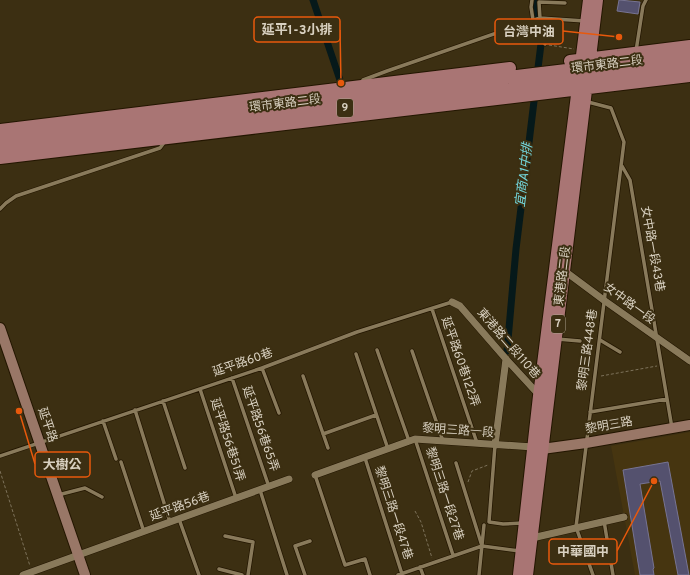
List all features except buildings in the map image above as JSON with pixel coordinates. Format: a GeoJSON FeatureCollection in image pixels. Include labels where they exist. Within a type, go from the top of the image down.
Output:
{"type":"FeatureCollection","features":[{"type":"Feature","properties":{"kind":"main road","name":"7"},"geometry":{"type":"LineString","coordinates":[[584,71],[586,21],[589,0]]}},
{"type":"Feature","properties":{"kind":"main road","name":"7"},"geometry":{"type":"LineString","coordinates":[[584,71],[597,0]]}},
{"type":"Feature","properties":{"kind":"main road","name":"環市東路二段"},"geometry":{"type":"LineString","coordinates":[[637,67],[690,46]]}},
{"type":"Feature","properties":{"kind":"main road","name":"環市東路二段"},"geometry":{"type":"LineString","coordinates":[[0,139],[162,125],[584,71],[637,67],[690,55]]}},
{"type":"Feature","properties":{"kind":"main road","name":"環市東路二段"},"geometry":{"type":"LineString","coordinates":[[0,150],[162,125],[584,71],[637,67],[690,66]]}},
{"type":"Feature","properties":{"kind":"main road","name":"環市東路二段"},"geometry":{"type":"LineString","coordinates":[[637,67],[690,76]]}},
{"type":"Feature","properties":{"kind":"main road","name":"東港路二段"},"geometry":{"type":"LineString","coordinates":[[544,397],[556,339],[560,267],[585,102],[584,71]]}},
{"type":"Feature","properties":{"kind":"main road","name":"東港路二段"},"geometry":{"type":"LineString","coordinates":[[519,575],[524,523],[544,397],[584,71]]}},
{"type":"Feature","properties":{"kind":"main road","name":"環市東路二段"},"geometry":{"type":"LineString","coordinates":[[0,130],[162,125]]}},
{"type":"Feature","properties":{"kind":"main road","name":"環市東路二段"},"geometry":{"type":"LineString","coordinates":[[0,158],[162,125]]}},
{"type":"Feature","properties":{"kind":"main road","name":"延平路"},"geometry":{"type":"LineString","coordinates":[[0,328],[85,575]]}},
{"type":"Feature","properties":{"kind":"main road","name":"黎明三路"},"geometry":{"type":"LineString","coordinates":[[537,448],[586,443],[690,425]]}},
{"type":"Feature","properties":{"kind":"main road","name":"東港路二段"},"geometry":{"type":"LineString","coordinates":[[527,575],[532,538],[537,448]]}},
{"type":"Feature","properties":{"kind":"street","name":"女中路一段"},"geometry":{"type":"LineString","coordinates":[[560,267],[656,338],[690,361]]}},
{"type":"Feature","properties":{"kind":"street","name":"東港路二段110巷"},"geometry":{"type":"LineString","coordinates":[[452,302],[460,306],[506,359],[544,397]]}},
{"type":"Feature","properties":{"kind":"street"},"geometry":{"type":"LineString","coordinates":[[495,445],[506,359]]}},
{"type":"Feature","properties":{"kind":"street","name":"黎明三路一段"},"geometry":{"type":"LineString","coordinates":[[315,475],[412,440],[537,448]]}},
{"type":"Feature","properties":{"kind":"street","name":"延平路56巷"},"geometry":{"type":"LineString","coordinates":[[22,575],[289,479]]}},
{"type":"Feature","properties":{"kind":"street"},"geometry":{"type":"LineString","coordinates":[[532,538],[624,517]]}},
{"type":"Feature","properties":{"kind":"lane"},"geometry":{"type":"LineString","coordinates":[[532,0],[531,7],[533,20]]}},
{"type":"Feature","properties":{"kind":"lane"},"geometry":{"type":"LineString","coordinates":[[637,67],[643,6],[646,0]]}},
{"type":"Feature","properties":{"kind":"lane"},"geometry":{"type":"LineString","coordinates":[[545,44],[540,18],[540,2],[565,3]]}},
{"type":"Feature","properties":{"kind":"lane"},"geometry":{"type":"LineString","coordinates":[[364,100],[362,80],[387,71],[540,18],[586,21]]}},
{"type":"Feature","properties":{"kind":"lane","name":"黎明三路448巷"},"geometry":{"type":"LineString","coordinates":[[576,527],[624,142],[611,108],[585,102]]}},
{"type":"Feature","properties":{"kind":"lane"},"geometry":{"type":"LineString","coordinates":[[0,209],[16,196],[160,148],[163,144],[162,125]]}},
{"type":"Feature","properties":{"kind":"lane","name":"女中路一段43巷"},"geometry":{"type":"LineString","coordinates":[[622,165],[630,180],[672,428]]}},
{"type":"Feature","properties":{"kind":"lane","name":"延平路60巷"},"geometry":{"type":"LineString","coordinates":[[0,456],[262,368],[357,332],[452,302]]}},
{"type":"Feature","properties":{"kind":"lane","name":"延平路60巷122弄"},"geometry":{"type":"LineString","coordinates":[[432,309],[477,444]]}},
{"type":"Feature","properties":{"kind":"lane"},"geometry":{"type":"LineString","coordinates":[[556,339],[580,341]]}},
{"type":"Feature","properties":{"kind":"lane"},"geometry":{"type":"LineString","coordinates":[[600,340],[620,352]]}},
{"type":"Feature","properties":{"kind":"lane","name":"黎明三路一段27巷"},"geometry":{"type":"LineString","coordinates":[[377,350],[412,440],[453,555]]}},
{"type":"Feature","properties":{"kind":"lane"},"geometry":{"type":"LineString","coordinates":[[412,351],[443,441]]}},
{"type":"Feature","properties":{"kind":"lane"},"geometry":{"type":"LineString","coordinates":[[356,354],[388,449]]}},
{"type":"Feature","properties":{"kind":"lane"},"geometry":{"type":"LineString","coordinates":[[262,368],[279,413]]}},
{"type":"Feature","properties":{"kind":"lane"},"geometry":{"type":"LineString","coordinates":[[303,376],[328,448]]}},
{"type":"Feature","properties":{"kind":"lane","name":"延平路56巷65弄"},"geometry":{"type":"LineString","coordinates":[[232,378],[269,487]]}},
{"type":"Feature","properties":{"kind":"lane","name":"延平路56巷51弄"},"geometry":{"type":"LineString","coordinates":[[200,389],[236,498]]}},
{"type":"Feature","properties":{"kind":"lane"},"geometry":{"type":"LineString","coordinates":[[590,412],[667,399]]}},
{"type":"Feature","properties":{"kind":"lane"},"geometry":{"type":"LineString","coordinates":[[163,401],[185,468]]}},
{"type":"Feature","properties":{"kind":"lane"},"geometry":{"type":"LineString","coordinates":[[135,410],[170,522]]}},
{"type":"Feature","properties":{"kind":"lane"},"geometry":{"type":"LineString","coordinates":[[323,434],[376,415]]}},
{"type":"Feature","properties":{"kind":"lane"},"geometry":{"type":"LineString","coordinates":[[103,421],[116,459]]}},
{"type":"Feature","properties":{"kind":"lane"},"geometry":{"type":"LineString","coordinates":[[400,574],[482,546],[521,551],[532,538],[524,523],[503,524],[489,522],[495,445]]}},
{"type":"Feature","properties":{"kind":"lane","name":"黎明三路一段47巷"},"geometry":{"type":"LineString","coordinates":[[365,458],[400,574]]}},
{"type":"Feature","properties":{"kind":"lane"},"geometry":{"type":"LineString","coordinates":[[121,462],[144,532]]}},
{"type":"Feature","properties":{"kind":"lane"},"geometry":{"type":"LineString","coordinates":[[456,463],[482,546]]}},
{"type":"Feature","properties":{"kind":"lane"},"geometry":{"type":"LineString","coordinates":[[315,475],[345,565],[365,559],[370,575]]}},
{"type":"Feature","properties":{"kind":"lane"},"geometry":{"type":"LineString","coordinates":[[58,495],[85,488],[102,497]]}},
{"type":"Feature","properties":{"kind":"lane"},"geometry":{"type":"LineString","coordinates":[[260,490],[287,575]]}},
{"type":"Feature","properties":{"kind":"lane"},"geometry":{"type":"LineString","coordinates":[[180,519],[199,575]]}},
{"type":"Feature","properties":{"kind":"lane"},"geometry":{"type":"LineString","coordinates":[[604,521],[613,575]]}},
{"type":"Feature","properties":{"kind":"lane"},"geometry":{"type":"LineString","coordinates":[[479,575],[484,525]]}},
{"type":"Feature","properties":{"kind":"lane"},"geometry":{"type":"LineString","coordinates":[[576,527],[592,575]]}},
{"type":"Feature","properties":{"kind":"lane"},"geometry":{"type":"LineString","coordinates":[[225,536],[253,542],[248,575]]}},
{"type":"Feature","properties":{"kind":"lane"},"geometry":{"type":"LineString","coordinates":[[305,575],[295,546],[310,541]]}},
{"type":"Feature","properties":{"kind":"lane"},"geometry":{"type":"LineString","coordinates":[[420,567],[423,575]]}},
{"type":"Feature","properties":{"kind":"lane"},"geometry":{"type":"LineString","coordinates":[[219,569],[242,575]]}},
{"type":"Feature","properties":{"kind":"path"},"geometry":{"type":"LineString","coordinates":[[545,44],[584,71]]}},
{"type":"Feature","properties":{"kind":"path"},"geometry":{"type":"LineString","coordinates":[[595,376],[661,365]]}},
{"type":"Feature","properties":{"kind":"path"},"geometry":{"type":"LineString","coordinates":[[465,490],[472,471],[494,463]]}},
{"type":"Feature","properties":{"kind":"path"},"geometry":{"type":"LineString","coordinates":[[0,471],[32,572]]}},
{"type":"Feature","properties":{"kind":"path"},"geometry":{"type":"LineString","coordinates":[[416,511],[421,522],[433,562]]}},
{"type":"Feature","properties":{"kind":"shaded area"},"geometry":{"type":"Polygon","coordinates":[[[690,432],[690,575],[635,575],[611,446],[690,432]]]}},
{"type":"Feature","properties":{"kind":"waterway"},"geometry":{"type":"LineString","coordinates":[[313,0],[341,83]]}},
{"type":"Feature","properties":{"kind":"waterway","name":"宜商A1中排"},"geometry":{"type":"LineString","coordinates":[[535,0],[534,6],[541,44],[537,76]]}},
{"type":"Feature","properties":{"kind":"waterway","name":"宜商A1中排"},"geometry":{"type":"LineString","coordinates":[[507,351],[516,249],[535,93]]}},
{"type":"Feature","properties":{"kind":"place","name":"台灣中油"},"geometry":{"type":"Point","coordinates":[619,37]}},
{"type":"Feature","properties":{"kind":"place","name":"延平1-3小排"},"geometry":{"type":"Point","coordinates":[341,83]}},
{"type":"Feature","properties":{"kind":"place","name":"大樹公"},"geometry":{"type":"Point","coordinates":[19,411]}},
{"type":"Feature","properties":{"kind":"place","name":"中華國中"},"geometry":{"type":"Point","coordinates":[654,481]}}]}
